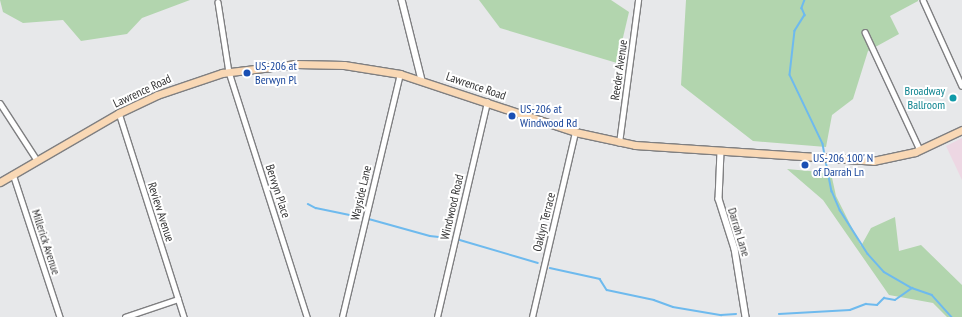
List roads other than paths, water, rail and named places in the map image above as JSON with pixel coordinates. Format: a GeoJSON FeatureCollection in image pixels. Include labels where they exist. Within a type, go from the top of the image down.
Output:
{"type":"FeatureCollection","features":[{"type":"Feature","properties":{"kind":"main road","name":"Lawrence Road"},"geometry":{"type":"LineString","coordinates":[[0,182],[119,113],[182,85],[229,72],[269,66],[317,63],[367,68],[400,74],[422,80],[575,132],[619,143],[831,160],[874,161],[920,150],[962,130]]}},
{"type":"Feature","properties":{"kind":"street"},"geometry":{"type":"LineString","coordinates":[[402,0],[422,80]]}},
{"type":"Feature","properties":{"kind":"street","name":"Reeder Avenue"},"geometry":{"type":"LineString","coordinates":[[619,143],[638,0]]}},
{"type":"Feature","properties":{"kind":"street"},"geometry":{"type":"LineString","coordinates":[[922,0],[962,86]]}},
{"type":"Feature","properties":{"kind":"street","name":"Berwyn Place"},"geometry":{"type":"LineString","coordinates":[[218,2],[229,72],[307,317]]}},
{"type":"Feature","properties":{"kind":"street"},"geometry":{"type":"LineString","coordinates":[[865,32],[920,150]]}},
{"type":"Feature","properties":{"kind":"street","name":"Wayside Lane"},"geometry":{"type":"LineString","coordinates":[[342,317],[400,74]]}},
{"type":"Feature","properties":{"kind":"street","name":"Windwood Road"},"geometry":{"type":"LineString","coordinates":[[436,317],[487,102]]}},
{"type":"Feature","properties":{"kind":"street"},"geometry":{"type":"LineString","coordinates":[[0,103],[37,160]]}},
{"type":"Feature","properties":{"kind":"street","name":"Review Avenue"},"geometry":{"type":"LineString","coordinates":[[119,113],[184,317]]}},
{"type":"Feature","properties":{"kind":"street","name":"Oaklyn Terrace"},"geometry":{"type":"LineString","coordinates":[[532,317],[575,132]]}},
{"type":"Feature","properties":{"kind":"street","name":"Darrah Lane"},"geometry":{"type":"LineString","coordinates":[[721,152],[719,199],[735,249],[746,317]]}},
{"type":"Feature","properties":{"kind":"street","name":"Millerick Avenue"},"geometry":{"type":"LineString","coordinates":[[13,174],[60,317]]}},
{"type":"Feature","properties":{"kind":"street"},"geometry":{"type":"LineString","coordinates":[[125,317],[178,299]]}},
{"type":"Feature","properties":{"kind":"waterway"},"geometry":{"type":"LineString","coordinates":[[805,0],[802,8],[805,15],[795,31],[790,75],[823,144],[825,155]]}},
{"type":"Feature","properties":{"kind":"waterway"},"geometry":{"type":"LineString","coordinates":[[826,161],[832,191],[840,210],[868,254],[884,272],[912,288],[932,295],[952,317]]}},
{"type":"Feature","properties":{"kind":"waterway"},"geometry":{"type":"LineString","coordinates":[[308,204],[316,208],[359,217]]}},
{"type":"Feature","properties":{"kind":"waterway"},"geometry":{"type":"LineString","coordinates":[[369,219],[430,236],[448,238]]}},
{"type":"Feature","properties":{"kind":"waterway"},"geometry":{"type":"LineString","coordinates":[[460,240],[538,263]]}},
{"type":"Feature","properties":{"kind":"waterway"},"geometry":{"type":"LineString","coordinates":[[550,268],[600,279],[607,290],[654,300],[673,307],[721,315],[736,314]]}},
{"type":"Feature","properties":{"kind":"waterway"},"geometry":{"type":"LineString","coordinates":[[779,314],[850,310],[866,304],[877,305],[884,298],[895,300],[912,288]]}},
{"type":"Feature","properties":{"kind":"place","name":"US-206 at Berwyn Pl"},"geometry":{"type":"Point","coordinates":[247,73]}},
{"type":"Feature","properties":{"kind":"place","name":"Broadway Ballroom"},"geometry":{"type":"Point","coordinates":[953,98]}},
{"type":"Feature","properties":{"kind":"place","name":"US-206 at Windwood Rd"},"geometry":{"type":"Point","coordinates":[512,116]}},
{"type":"Feature","properties":{"kind":"place","name":"US-206 100' N of Darrah Ln"},"geometry":{"type":"Point","coordinates":[805,165]}}]}
